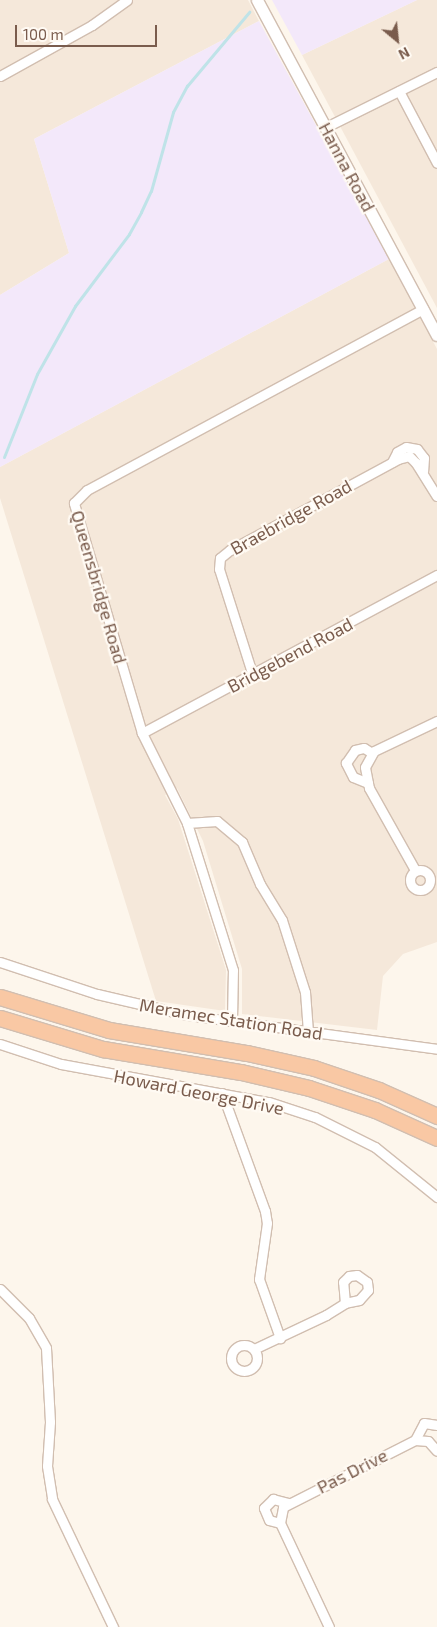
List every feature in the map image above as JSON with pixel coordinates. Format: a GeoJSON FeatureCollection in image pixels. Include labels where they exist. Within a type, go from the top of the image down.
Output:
{"type":"FeatureCollection","features":[{"type":"Feature","properties":{"kind":"highway"},"geometry":{"type":"LineString","coordinates":[[0,997],[109,1030],[246,1053],[314,1068],[379,1090],[437,1116]]}},
{"type":"Feature","properties":{"kind":"highway"},"geometry":{"type":"LineString","coordinates":[[0,1018],[103,1049],[241,1072],[309,1088],[375,1110],[437,1138]]}},
{"type":"Feature","properties":{"kind":"street"},"geometry":{"type":"LineString","coordinates":[[0,76],[92,25],[127,0]]}},
{"type":"Feature","properties":{"kind":"street","name":"Hanna Road"},"geometry":{"type":"LineString","coordinates":[[257,0],[437,335]]}},
{"type":"Feature","properties":{"kind":"street"},"geometry":{"type":"LineString","coordinates":[[326,127],[437,72]]}},
{"type":"Feature","properties":{"kind":"street"},"geometry":{"type":"LineString","coordinates":[[398,91],[437,163]]}},
{"type":"Feature","properties":{"kind":"street","name":"Queensbridge Road"},"geometry":{"type":"LineString","coordinates":[[232,1020],[232,970],[187,823],[142,733],[77,522],[74,503],[79,496],[423,309]]}},
{"type":"Feature","properties":{"kind":"street","name":"Braebridge Road"},"geometry":{"type":"LineString","coordinates":[[392,462],[397,452],[406,447],[417,449],[424,458],[423,471]]}},
{"type":"Feature","properties":{"kind":"street","name":"Braebridge Road"},"geometry":{"type":"LineString","coordinates":[[253,676],[219,569],[220,558],[230,550],[392,462],[409,456],[423,471]]}},
{"type":"Feature","properties":{"kind":"street"},"geometry":{"type":"LineString","coordinates":[[423,471],[437,496]]}},
{"type":"Feature","properties":{"kind":"street","name":"Bridgebend Road"},"geometry":{"type":"LineString","coordinates":[[142,733],[253,676],[437,575]]}},
{"type":"Feature","properties":{"kind":"street"},"geometry":{"type":"LineString","coordinates":[[415,870],[368,783],[365,767],[372,753],[437,721]]}},
{"type":"Feature","properties":{"kind":"street"},"geometry":{"type":"LineString","coordinates":[[368,783],[353,777],[346,763],[355,750],[364,748],[372,753]]}},
{"type":"Feature","properties":{"kind":"street"},"geometry":{"type":"LineString","coordinates":[[187,823],[217,821],[234,832],[242,842],[260,884],[282,920],[305,992],[308,1032]]}},
{"type":"Feature","properties":{"kind":"street","name":"Meramec Station Road"},"geometry":{"type":"LineString","coordinates":[[0,962],[144,1006],[308,1032],[437,1049]]}},
{"type":"Feature","properties":{"kind":"street","name":"Howard George Drive"},"geometry":{"type":"LineString","coordinates":[[0,1044],[83,1069],[269,1102],[337,1127],[395,1161],[437,1197]]}},
{"type":"Feature","properties":{"kind":"street"},"geometry":{"type":"LineString","coordinates":[[222,1093],[265,1211],[267,1223],[260,1279],[280,1338]]}},
{"type":"Feature","properties":{"kind":"street"},"geometry":{"type":"LineString","coordinates":[[0,1289],[29,1318],[44,1342],[49,1364],[46,1466],[52,1499],[113,1627]]}},
{"type":"Feature","properties":{"kind":"street"},"geometry":{"type":"LineString","coordinates":[[254,1349],[280,1338],[345,1303]]}},
{"type":"Feature","properties":{"kind":"street"},"geometry":{"type":"LineString","coordinates":[[437,1425],[424,1424],[415,1440],[428,1441],[437,1448]]}},
{"type":"Feature","properties":{"kind":"street","name":"Pas Drive"},"geometry":{"type":"LineString","coordinates":[[280,1523],[281,1512],[288,1503],[415,1440]]}},
{"type":"Feature","properties":{"kind":"street"},"geometry":{"type":"LineString","coordinates":[[288,1503],[273,1499],[264,1508],[269,1520],[280,1523],[329,1627]]}},
{"type":"Feature","properties":{"kind":"shaded area"},"geometry":{"type":"Polygon","coordinates":[[[0,0],[248,0],[259,21],[34,139],[69,253],[0,295],[0,0]]]}},
{"type":"Feature","properties":{"kind":"shaded area"},"geometry":{"type":"Polygon","coordinates":[[[272,0],[417,0],[302,55],[272,0]]]}},
{"type":"Feature","properties":{"kind":"shaded area"},"geometry":{"type":"Polygon","coordinates":[[[417,0],[437,0],[437,308],[302,55],[417,0]]]}},
{"type":"Feature","properties":{"kind":"shaded area"},"geometry":{"type":"Polygon","coordinates":[[[259,21],[389,259],[0,467],[0,295],[69,253],[34,139],[259,21]]]}},
{"type":"Feature","properties":{"kind":"shaded area"},"geometry":{"type":"Polygon","coordinates":[[[389,259],[437,349],[437,942],[403,954],[383,976],[377,1030],[242,1014],[242,969],[203,841],[177,788],[165,795],[178,819],[226,970],[225,1011],[156,1001],[0,498],[0,467],[389,259]]]}},
{"type":"Feature","properties":{"kind":"waterway"},"geometry":{"type":"LineString","coordinates":[[4,457],[37,374],[75,306],[129,234],[141,212],[151,191],[173,112],[187,86],[249,12]]}}]}
